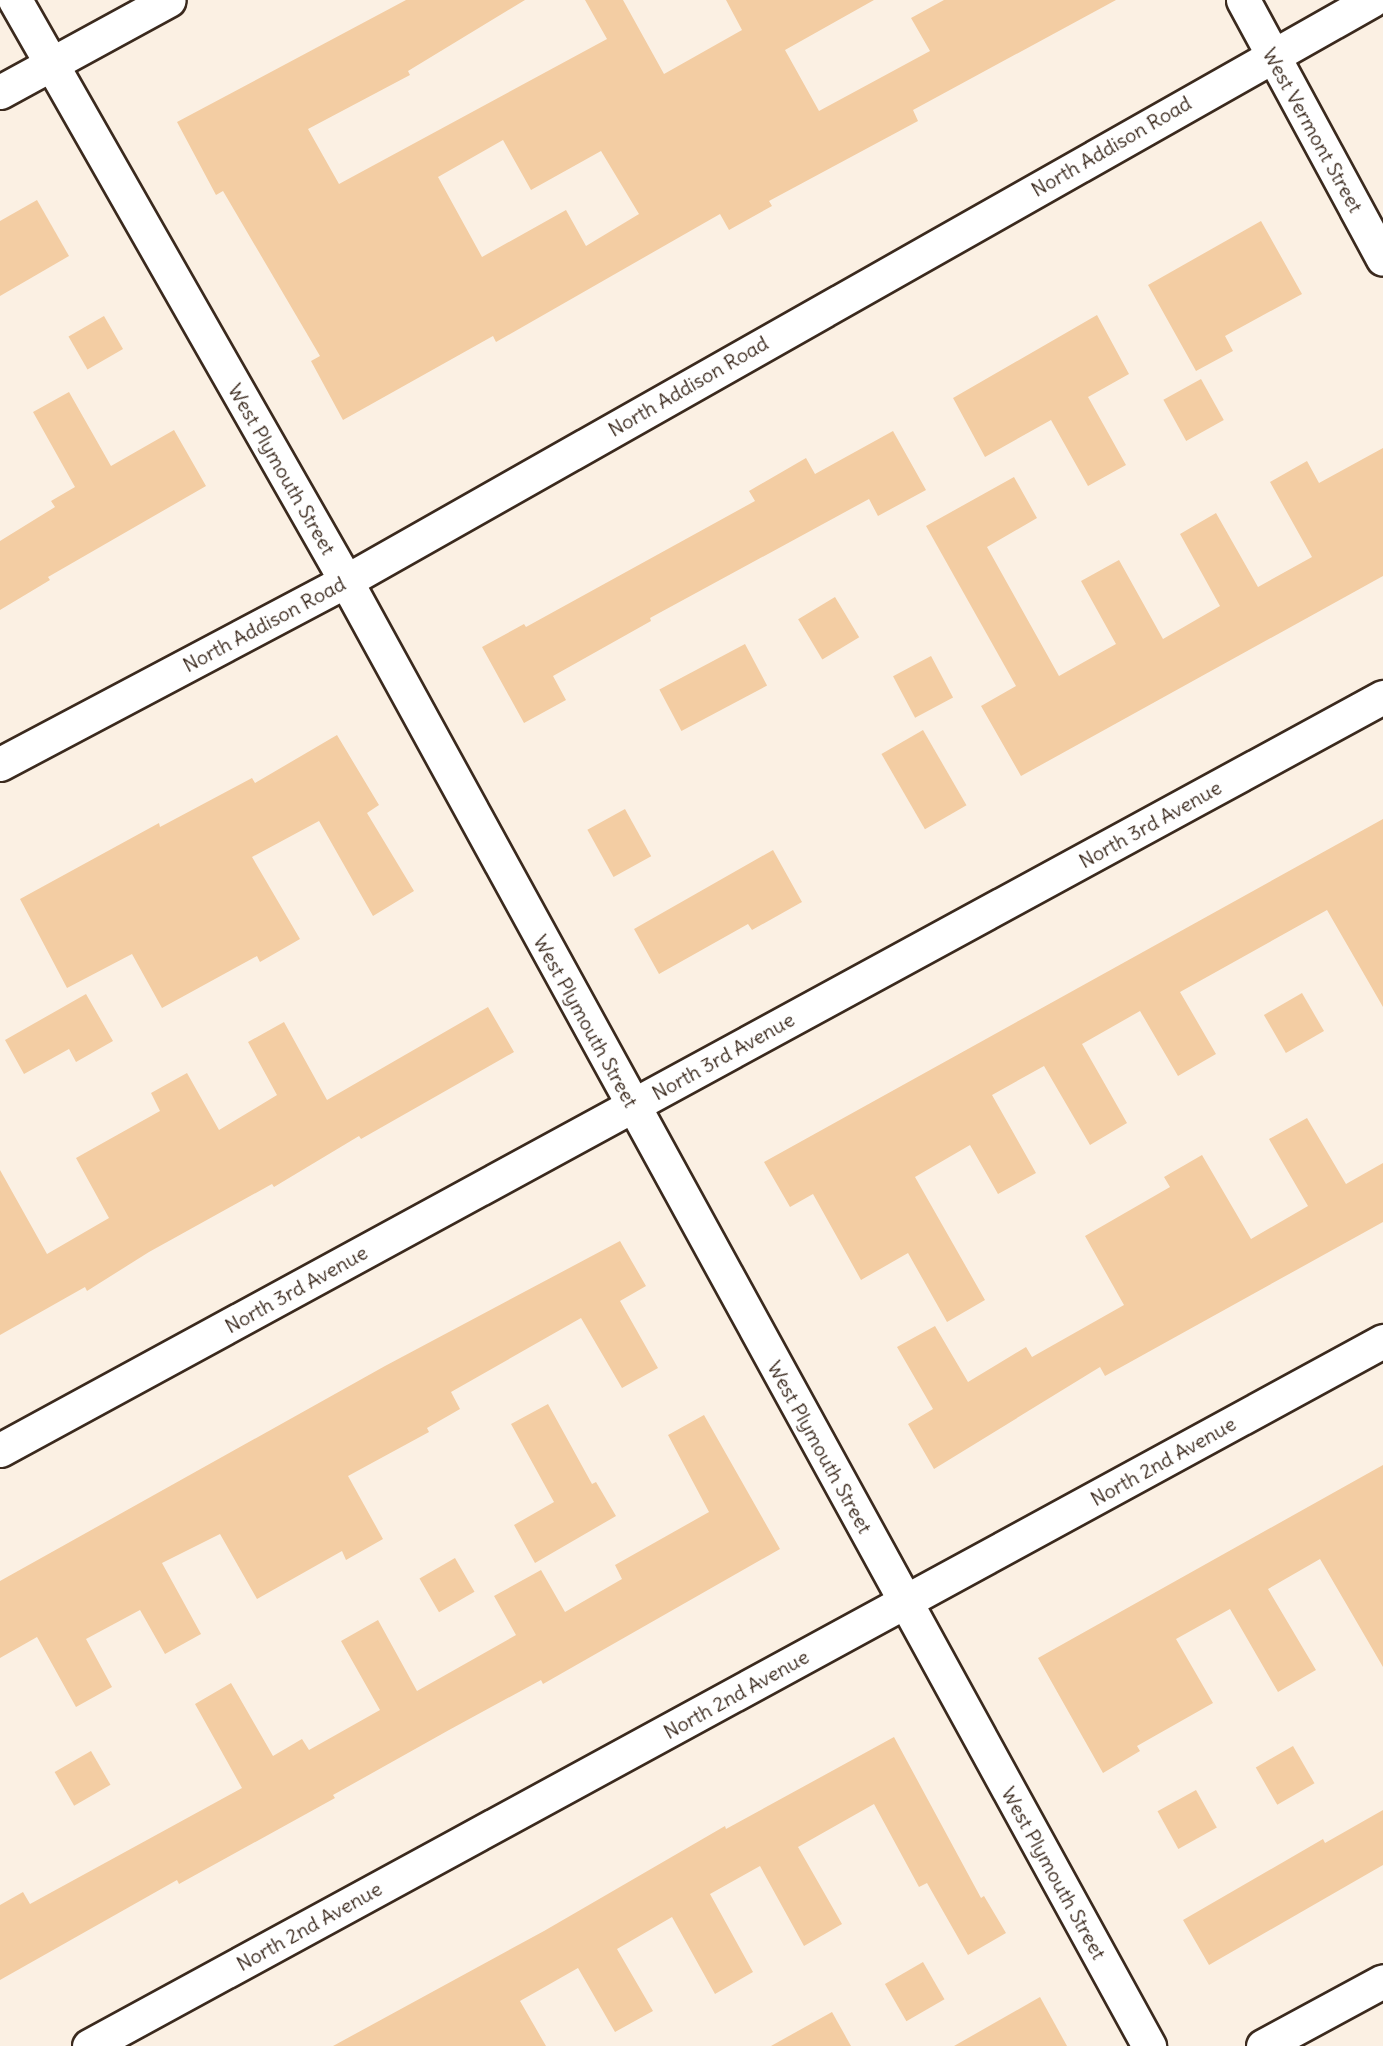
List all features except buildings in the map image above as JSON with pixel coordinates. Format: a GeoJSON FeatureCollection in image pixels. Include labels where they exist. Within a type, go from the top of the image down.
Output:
{"type":"FeatureCollection","features":[{"type":"Feature","properties":{"kind":"street","name":"West Plymouth Street"},"geometry":{"type":"LineString","coordinates":[[15,0],[346,581],[1149,2046]]}},
{"type":"Feature","properties":{"kind":"street"},"geometry":{"type":"LineString","coordinates":[[0,92],[168,0]]}},
{"type":"Feature","properties":{"kind":"street","name":"West Vermont Street"},"geometry":{"type":"LineString","coordinates":[[1243,0],[1383,259]]}},
{"type":"Feature","properties":{"kind":"street","name":"North Addison Road"},"geometry":{"type":"LineString","coordinates":[[0,764],[346,581],[1372,0]]}},
{"type":"Feature","properties":{"kind":"street","name":"North 3rd Avenue"},"geometry":{"type":"LineString","coordinates":[[0,1450],[1383,697]]}},
{"type":"Feature","properties":{"kind":"street","name":"North 2nd Avenue"},"geometry":{"type":"LineString","coordinates":[[89,2046],[1383,1341]]}},
{"type":"Feature","properties":{"kind":"street"},"geometry":{"type":"LineString","coordinates":[[1263,2046],[1383,1981]]}}]}
